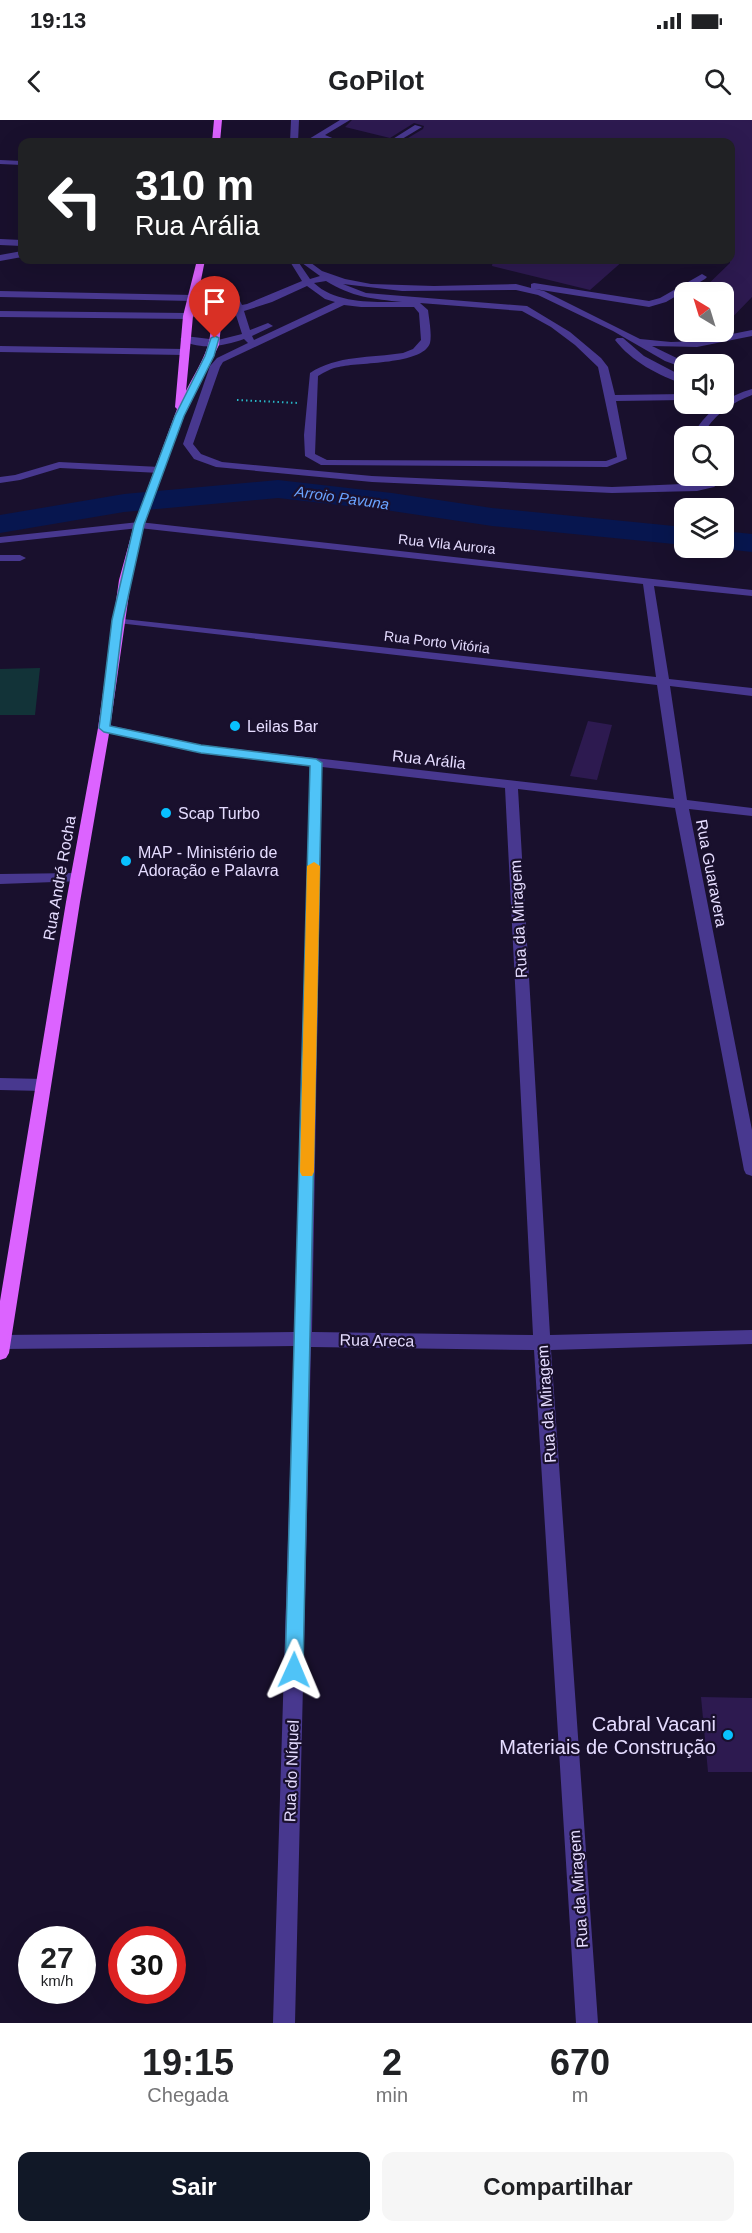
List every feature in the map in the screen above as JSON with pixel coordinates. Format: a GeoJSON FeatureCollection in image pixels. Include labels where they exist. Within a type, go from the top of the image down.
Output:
{"type":"FeatureCollection","features":[{"type":"Feature","properties":{"kind":"main road"},"geometry":{"type":"LineString","coordinates":[[216,138],[218,120]]}},
{"type":"Feature","properties":{"kind":"main road","name":"Rua André Rocha"},"geometry":{"type":"LineString","coordinates":[[179,416],[188,316],[198,282],[200,264]]}},
{"type":"Feature","properties":{"kind":"main road","name":"Rua André Rocha"},"geometry":{"type":"LineString","coordinates":[[1,1348],[77,878],[104,728],[118,620],[140,523],[179,416],[214,345],[216,326],[213,308],[198,282]]}},
{"type":"Feature","properties":{"kind":"street"},"geometry":{"type":"LineString","coordinates":[[294,138],[295,120]]}},
{"type":"Feature","properties":{"kind":"street"},"geometry":{"type":"LineString","coordinates":[[315,138],[346,120]]}},
{"type":"Feature","properties":{"kind":"street"},"geometry":{"type":"LineString","coordinates":[[399,138],[418,127]]}},
{"type":"Feature","properties":{"kind":"street"},"geometry":{"type":"LineString","coordinates":[[319,136],[325,138]]}},
{"type":"Feature","properties":{"kind":"street"},"geometry":{"type":"LineString","coordinates":[[0,162],[18,163]]}},
{"type":"Feature","properties":{"kind":"street"},"geometry":{"type":"LineString","coordinates":[[0,242],[18,243]]}},
{"type":"Feature","properties":{"kind":"street"},"geometry":{"type":"LineString","coordinates":[[0,258],[18,255]]}},
{"type":"Feature","properties":{"kind":"street"},"geometry":{"type":"LineString","coordinates":[[294,264],[298,271],[317,289],[339,303],[414,304],[424,311],[425,341],[420,349],[391,358],[337,363],[321,368],[313,375],[310,403],[310,456],[325,463],[607,464],[621,459],[603,367],[570,336],[534,311],[497,305],[357,295],[306,264]]}},
{"type":"Feature","properties":{"kind":"street"},"geometry":{"type":"LineString","coordinates":[[242,322],[255,312],[298,291],[317,289],[558,288],[649,304],[663,300],[702,277]]}},
{"type":"Feature","properties":{"kind":"street"},"geometry":{"type":"LineString","coordinates":[[0,314],[188,316],[239,301],[262,303],[308,281],[328,278],[352,284],[389,287]]}},
{"type":"Feature","properties":{"kind":"street"},"geometry":{"type":"LineString","coordinates":[[516,287],[534,290],[616,329],[674,361]]}},
{"type":"Feature","properties":{"kind":"street"},"geometry":{"type":"LineString","coordinates":[[347,290],[329,297],[248,340],[240,349],[220,360],[215,366],[188,444],[192,453],[198,458],[222,465],[372,479],[612,490],[706,486]]}},
{"type":"Feature","properties":{"kind":"street"},"geometry":{"type":"LineString","coordinates":[[0,294],[193,298]]}},
{"type":"Feature","properties":{"kind":"street"},"geometry":{"type":"LineString","coordinates":[[185,339],[214,345],[234,340],[248,340],[357,295]]}},
{"type":"Feature","properties":{"kind":"street"},"geometry":{"type":"LineString","coordinates":[[239,301],[248,340]]}},
{"type":"Feature","properties":{"kind":"street"},"geometry":{"type":"LineString","coordinates":[[424,311],[433,301]]}},
{"type":"Feature","properties":{"kind":"street"},"geometry":{"type":"LineString","coordinates":[[616,329],[624,346],[652,365],[674,376]]}},
{"type":"Feature","properties":{"kind":"street"},"geometry":{"type":"LineString","coordinates":[[630,338],[675,346],[699,346],[752,333]]}},
{"type":"Feature","properties":{"kind":"street"},"geometry":{"type":"LineString","coordinates":[[234,340],[240,349]]}},
{"type":"Feature","properties":{"kind":"street"},"geometry":{"type":"LineString","coordinates":[[0,349],[184,352]]}},
{"type":"Feature","properties":{"kind":"street"},"geometry":{"type":"LineString","coordinates":[[734,398],[752,392]]}},
{"type":"Feature","properties":{"kind":"street"},"geometry":{"type":"LineString","coordinates":[[609,398],[674,397]]}},
{"type":"Feature","properties":{"kind":"street"},"geometry":{"type":"LineString","coordinates":[[703,426],[713,414]]}},
{"type":"Feature","properties":{"kind":"street"},"geometry":{"type":"LineString","coordinates":[[0,480],[16,478],[59,465],[160,470]]}},
{"type":"Feature","properties":{"kind":"street","name":"Rua Vila Aurora"},"geometry":{"type":"LineString","coordinates":[[0,540],[140,523],[752,592]]}},
{"type":"Feature","properties":{"kind":"street"},"geometry":{"type":"LineString","coordinates":[[0,558],[20,558]]}},
{"type":"Feature","properties":{"kind":"street","name":"Rua Guaravera"},"geometry":{"type":"LineString","coordinates":[[648,581],[681,803],[752,1170]]}},
{"type":"Feature","properties":{"kind":"street","name":"Rua Porto Vitória"},"geometry":{"type":"LineString","coordinates":[[118,620],[752,692]]}},
{"type":"Feature","properties":{"kind":"street","name":"Rua Arália"},"geometry":{"type":"LineString","coordinates":[[104,728],[201,749],[752,812]]}},
{"type":"Feature","properties":{"kind":"street","name":"Rua do Níquel"},"geometry":{"type":"LineString","coordinates":[[284,2023],[316,763]]}},
{"type":"Feature","properties":{"kind":"street","name":"Rua da Miragem"},"geometry":{"type":"LineString","coordinates":[[511,784],[542,1343],[587,2023]]}},
{"type":"Feature","properties":{"kind":"street"},"geometry":{"type":"LineString","coordinates":[[0,879],[77,878]]}},
{"type":"Feature","properties":{"kind":"street"},"geometry":{"type":"LineString","coordinates":[[0,1084],[43,1084]]}},
{"type":"Feature","properties":{"kind":"street","name":"Rua Areca"},"geometry":{"type":"LineString","coordinates":[[1,1348],[303,1340],[542,1343],[752,1337]]}},
{"type":"Feature","properties":{"kind":"path"},"geometry":{"type":"LineString","coordinates":[[237,400],[310,403]]}},
{"type":"Feature","properties":{"kind":"green space"},"geometry":{"type":"Polygon","coordinates":[[[40,668],[35,715],[0,715],[0,669],[40,668]]]}},
{"type":"Feature","properties":{"kind":"building"},"geometry":{"type":"Polygon","coordinates":[[[352,120],[752,120],[752,297],[734,316],[734,282],[710,282],[729,264],[735,264],[735,138],[408,138],[423,129],[424,126],[414,123],[390,138],[345,127],[352,120]]]}},
{"type":"Feature","properties":{"kind":"building"},"geometry":{"type":"Polygon","coordinates":[[[492,264],[619,264],[590,290],[492,266],[492,264]]]}},
{"type":"Feature","properties":{"kind":"building"},"geometry":{"type":"Polygon","coordinates":[[[588,721],[612,725],[597,780],[570,776],[588,721]]]}},
{"type":"Feature","properties":{"kind":"building","name":"Cabral Vacani Materiais de Construção"},"geometry":{"type":"Polygon","coordinates":[[[701,1697],[752,1698],[752,1772],[708,1772],[701,1697]]]}},
{"type":"Feature","properties":{"kind":"waterway","name":"Arroio Pavuna"},"geometry":{"type":"LineString","coordinates":[[0,524],[124,503],[278,489],[392,502],[492,517],[674,535]]}},
{"type":"Feature","properties":{"kind":"waterway","name":"Arroio Pavuna"},"geometry":{"type":"LineString","coordinates":[[734,541],[752,543]]}},
{"type":"Feature","properties":{"kind":"slow traffic"},"geometry":{"type":"LineString","coordinates":[[307,1172],[314,866]]}},
{"type":"Feature","properties":{"kind":"place","name":"Leilas Bar"},"geometry":{"type":"Point","coordinates":[235,726]}},
{"type":"Feature","properties":{"kind":"place","name":"Scap Turbo"},"geometry":{"type":"Point","coordinates":[166,813]}},
{"type":"Feature","properties":{"kind":"place","name":"MAP - Ministério de Adoração e Palavra"},"geometry":{"type":"Point","coordinates":[126,861]}},
{"type":"Feature","properties":{"kind":"place","name":"Cabral Vacani Materiais de Construção"},"geometry":{"type":"Point","coordinates":[728,1735]}},
{"type":"Feature","properties":{"kind":"route"},"geometry":{"type":"LineString","coordinates":[[215,338],[210,356],[179,416],[139,525],[118,620],[104,728],[201,749],[316,763],[294,1670]]}}]}
